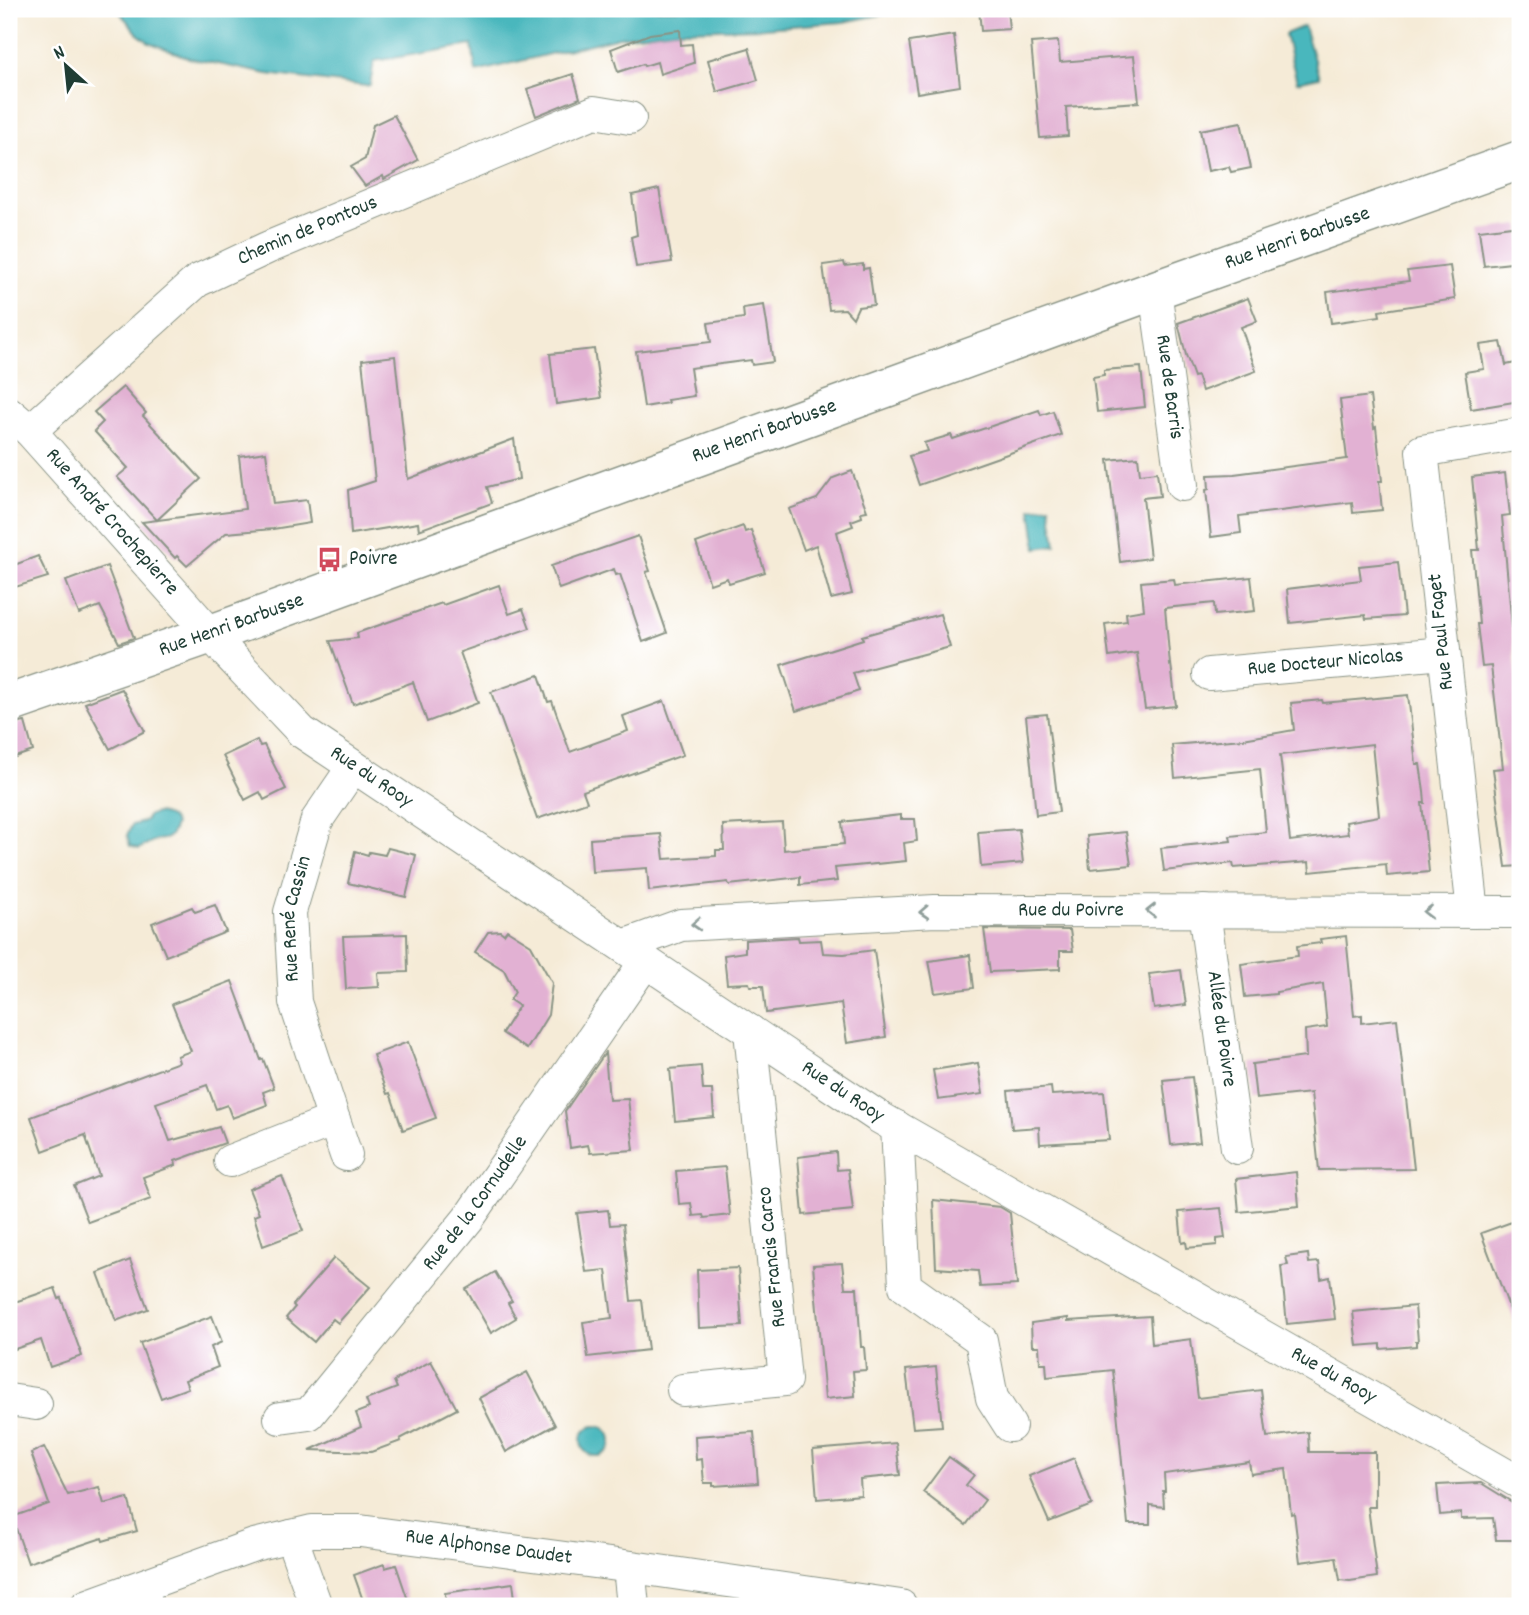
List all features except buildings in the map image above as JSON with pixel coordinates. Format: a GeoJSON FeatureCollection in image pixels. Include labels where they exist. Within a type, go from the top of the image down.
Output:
{"type":"FeatureCollection","features":[{"type":"Feature","properties":{"kind":"main road","name":"Rue Henri Barbusse"},"geometry":{"type":"LineString","coordinates":[[9,704],[211,634],[1520,160]]}},
{"type":"Feature","properties":{"kind":"street","name":"Chemin de Pontous"},"geometry":{"type":"LineString","coordinates":[[19,422],[197,281],[267,248],[594,112],[630,117]]}},
{"type":"Feature","properties":{"kind":"street","name":"Rue de Barris"},"geometry":{"type":"LineString","coordinates":[[1155,290],[1182,485]]}},
{"type":"Feature","properties":{"kind":"street","name":"Rue André Crochepierre"},"geometry":{"type":"LineString","coordinates":[[19,422],[211,634]]}},
{"type":"Feature","properties":{"kind":"street","name":"Rue Paul Faget"},"geometry":{"type":"LineString","coordinates":[[1473,912],[1422,451],[1520,434]]}},
{"type":"Feature","properties":{"kind":"street","name":"Rue du Rooy"},"geometry":{"type":"LineString","coordinates":[[211,634],[302,732],[877,1116],[1520,1483]]}},
{"type":"Feature","properties":{"kind":"street","name":"Rue Docteur Nicolas"},"geometry":{"type":"LineString","coordinates":[[1209,674],[1444,653]]}},
{"type":"Feature","properties":{"kind":"street","name":"Rue René Cassin"},"geometry":{"type":"LineString","coordinates":[[346,1155],[295,1002],[290,912],[317,820],[353,766]]}},
{"type":"Feature","properties":{"kind":"street","name":"Rue du Poivre"},"geometry":{"type":"LineString","coordinates":[[635,953],[681,925],[935,911],[1520,912]]}},
{"type":"Feature","properties":{"kind":"street","name":"Allée du Poivre"},"geometry":{"type":"LineString","coordinates":[[1204,911],[1237,1148]]}},
{"type":"Feature","properties":{"kind":"street","name":"Rue de la Cornudelle"},"geometry":{"type":"LineString","coordinates":[[280,1418],[309,1414],[468,1219],[635,953]]}},
{"type":"Feature","properties":{"kind":"street","name":"Rue Francis Carco"},"geometry":{"type":"LineString","coordinates":[[683,1390],[785,1380],[750,1031]]}},
{"type":"Feature","properties":{"kind":"street"},"geometry":{"type":"LineString","coordinates":[[230,1161],[334,1120]]}},
{"type":"Feature","properties":{"kind":"street"},"geometry":{"type":"LineString","coordinates":[[897,1127],[905,1286],[981,1340],[992,1398],[1010,1426]]}},
{"type":"Feature","properties":{"kind":"street","name":"Rue Alphonse Daudet"},"geometry":{"type":"LineString","coordinates":[[86,1606],[152,1595],[254,1545],[312,1531],[360,1531],[901,1606]]}},
{"type":"Feature","properties":{"kind":"street"},"geometry":{"type":"LineString","coordinates":[[291,1536],[316,1606]]}},
{"type":"Feature","properties":{"kind":"street"},"geometry":{"type":"LineString","coordinates":[[629,1567],[634,1606]]}},
{"type":"Feature","properties":{"kind":"water"},"geometry":{"type":"Polygon","coordinates":[[[117,9],[912,9],[843,22],[764,28],[680,30],[619,37],[476,72],[472,45],[374,61],[370,85],[366,86],[267,74],[189,58],[149,42],[139,35],[117,9]]]}},
{"type":"Feature","properties":{"kind":"water"},"geometry":{"type":"Polygon","coordinates":[[[1304,26],[1319,77],[1297,82],[1285,34],[1304,26]]]}},
{"type":"Feature","properties":{"kind":"water"},"geometry":{"type":"Polygon","coordinates":[[[1050,506],[1056,545],[1037,548],[1031,509],[1050,506]]]}},
{"type":"Feature","properties":{"kind":"water"},"geometry":{"type":"Polygon","coordinates":[[[157,813],[174,821],[171,835],[139,849],[130,846],[127,835],[132,825],[157,813]]]}},
{"type":"Feature","properties":{"kind":"water"},"geometry":{"type":"Polygon","coordinates":[[[596,1426],[602,1427],[610,1435],[610,1447],[602,1455],[596,1456],[590,1455],[582,1447],[581,1441],[582,1435],[590,1427],[596,1426]]]}},
{"type":"Feature","properties":{"kind":"place","name":"Poivre"},"geometry":{"type":"Point","coordinates":[329,560]}}]}
